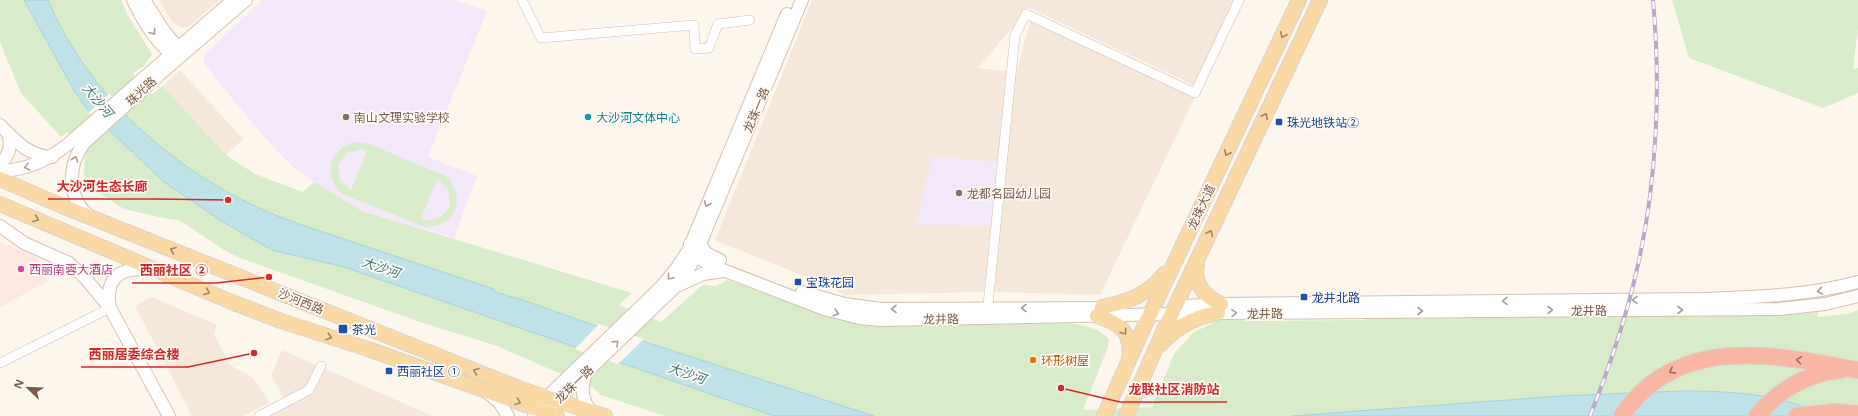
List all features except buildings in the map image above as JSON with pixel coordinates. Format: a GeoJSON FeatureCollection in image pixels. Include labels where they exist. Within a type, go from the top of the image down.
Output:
{"type":"FeatureCollection","features":[{"type":"Feature","properties":{"kind":"highway"},"geometry":{"type":"LineString","coordinates":[[1622,416],[1639,396],[1659,379],[1685,365],[1711,358],[1733,355],[1758,355],[1855,369]]}},
{"type":"Feature","properties":{"kind":"highway"},"geometry":{"type":"LineString","coordinates":[[1758,416],[1780,393],[1801,380],[1824,372],[1855,369]]}},
{"type":"Feature","properties":{"kind":"highway"},"geometry":{"type":"LineString","coordinates":[[1797,416],[1834,412],[1858,414]]}},
{"type":"Feature","properties":{"kind":"main road","name":"龙珠大道"},"geometry":{"type":"LineString","coordinates":[[1104,416],[1151,311],[1299,0]]}},
{"type":"Feature","properties":{"kind":"main road","name":"龙珠大道"},"geometry":{"type":"LineString","coordinates":[[1128,412],[1173,310],[1320,0]]}},
{"type":"Feature","properties":{"kind":"main road","name":"沙河西路"},"geometry":{"type":"LineString","coordinates":[[0,179],[92,218],[513,386],[600,414]]}},
{"type":"Feature","properties":{"kind":"main road","name":"沙河西路"},"geometry":{"type":"LineString","coordinates":[[0,204],[234,303],[281,321],[546,412]]}},
{"type":"Feature","properties":{"kind":"main road"},"geometry":{"type":"LineString","coordinates":[[1099,312],[1127,301],[1150,288],[1163,275],[1181,248]]}},
{"type":"Feature","properties":{"kind":"main road"},"geometry":{"type":"LineString","coordinates":[[1154,352],[1164,341],[1184,325],[1219,308],[1209,298],[1198,282],[1196,276],[1198,257]]}},
{"type":"Feature","properties":{"kind":"main road"},"geometry":{"type":"LineString","coordinates":[[1099,312],[1122,328],[1129,343],[1128,362]]}},
{"type":"Feature","properties":{"kind":"street"},"geometry":{"type":"LineString","coordinates":[[133,0],[153,33],[176,53]]}},
{"type":"Feature","properties":{"kind":"street"},"geometry":{"type":"LineString","coordinates":[[144,0],[176,53]]}},
{"type":"Feature","properties":{"kind":"street","name":"珠光路"},"geometry":{"type":"LineString","coordinates":[[0,171],[31,167],[81,140],[233,0]]}},
{"type":"Feature","properties":{"kind":"street","name":"珠光路"},"geometry":{"type":"LineString","coordinates":[[176,53],[246,0]]}},
{"type":"Feature","properties":{"kind":"street"},"geometry":{"type":"LineString","coordinates":[[522,0],[541,38],[694,26],[695,49],[709,48],[718,24],[750,20]]}},
{"type":"Feature","properties":{"kind":"street","name":"龙珠一路"},"geometry":{"type":"LineString","coordinates":[[552,399],[589,369],[674,288],[687,272],[793,0]]}},
{"type":"Feature","properties":{"kind":"street","name":"龙珠一路"},"geometry":{"type":"LineString","coordinates":[[546,412],[552,399],[667,281],[696,247],[802,0]]}},
{"type":"Feature","properties":{"kind":"street"},"geometry":{"type":"LineString","coordinates":[[987,313],[1015,35],[1026,14],[1195,94],[1239,0]]}},
{"type":"Feature","properties":{"kind":"street"},"geometry":{"type":"LineString","coordinates":[[4,129],[27,150],[42,157],[52,157]]}},
{"type":"Feature","properties":{"kind":"street"},"geometry":{"type":"LineString","coordinates":[[0,164],[7,155],[11,144],[4,129]]}},
{"type":"Feature","properties":{"kind":"street","name":"珠光路"},"geometry":{"type":"LineString","coordinates":[[81,140],[72,168],[73,191],[76,202],[83,211],[92,218]]}},
{"type":"Feature","properties":{"kind":"street"},"geometry":{"type":"LineString","coordinates":[[2,229],[24,243],[74,267],[110,308],[169,416]]}},
{"type":"Feature","properties":{"kind":"street","name":"龙井路"},"geometry":{"type":"LineString","coordinates":[[696,247],[704,262],[824,309],[860,318],[880,320],[987,313]]}},
{"type":"Feature","properties":{"kind":"street","name":"龙井路"},"geometry":{"type":"LineString","coordinates":[[696,247],[717,259],[814,297],[845,304],[881,309],[987,313],[1151,311],[1219,308],[1776,297],[1806,294],[1858,282]]}},
{"type":"Feature","properties":{"kind":"street"},"geometry":{"type":"LineString","coordinates":[[110,308],[109,291],[115,278],[121,272],[133,269],[162,272]]}},
{"type":"Feature","properties":{"kind":"street"},"geometry":{"type":"LineString","coordinates":[[674,288],[703,274],[718,271],[729,272]]}},
{"type":"Feature","properties":{"kind":"street","name":"龙井路"},"geometry":{"type":"LineString","coordinates":[[1219,308],[1780,309],[1825,304],[1858,296]]}},
{"type":"Feature","properties":{"kind":"street"},"geometry":{"type":"LineString","coordinates":[[0,363],[110,308]]}},
{"type":"Feature","properties":{"kind":"street"},"geometry":{"type":"LineString","coordinates":[[258,416],[309,390],[321,366]]}},
{"type":"Feature","properties":{"kind":"street"},"geometry":{"type":"LineString","coordinates":[[589,369],[583,382],[583,391],[587,405],[600,414]]}},
{"type":"Feature","properties":{"kind":"street"},"geometry":{"type":"LineString","coordinates":[[484,390],[499,402],[508,416]]}},
{"type":"Feature","properties":{"kind":"shaded area"},"geometry":{"type":"Polygon","coordinates":[[[159,0],[219,0],[190,26],[182,28],[172,22],[159,0]]]}},
{"type":"Feature","properties":{"kind":"shaded area","name":"南山文理实验学校"},"geometry":{"type":"Polygon","coordinates":[[[262,0],[454,0],[487,11],[428,157],[477,176],[454,238],[362,211],[314,182],[292,166],[265,138],[230,96],[204,63],[205,54],[262,0]]]}},
{"type":"Feature","properties":{"kind":"shaded area"},"geometry":{"type":"Polygon","coordinates":[[[812,0],[1241,0],[1200,88],[1029,8],[978,68],[1016,72],[1031,19],[1195,97],[1100,295],[994,292],[1007,163],[948,158],[916,224],[991,226],[985,292],[844,295],[831,287],[715,240],[812,0]]]}},
{"type":"Feature","properties":{"kind":"shaded area"},"geometry":{"type":"Polygon","coordinates":[[[180,70],[243,139],[226,155],[163,86],[180,70]]]}},
{"type":"Feature","properties":{"kind":"shaded area","name":"龙都名园幼儿园"},"geometry":{"type":"Polygon","coordinates":[[[932,156],[998,162],[991,226],[916,225],[932,156]]]}},
{"type":"Feature","properties":{"kind":"shaded area","name":"西丽南蓉大酒店"},"geometry":{"type":"Polygon","coordinates":[[[0,242],[35,256],[48,281],[0,307],[0,242]]]}},
{"type":"Feature","properties":{"kind":"shaded area"},"geometry":{"type":"Polygon","coordinates":[[[152,297],[217,325],[214,334],[229,364],[253,378],[270,402],[243,416],[192,416],[135,306],[152,297]]]}},
{"type":"Feature","properties":{"kind":"shaded area"},"geometry":{"type":"Polygon","coordinates":[[[282,350],[433,416],[268,416],[287,405],[271,375],[282,350]]]}},
{"type":"Feature","properties":{"kind":"green space"},"geometry":{"type":"Polygon","coordinates":[[[0,0],[121,0],[128,16],[152,54],[144,66],[133,73],[152,94],[163,86],[226,155],[255,174],[303,192],[314,182],[362,211],[632,293],[619,305],[661,322],[703,285],[716,286],[728,280],[820,314],[840,319],[882,325],[1065,323],[1089,327],[1105,335],[1109,340],[1108,347],[1083,410],[1152,407],[1174,354],[1194,332],[1222,319],[1256,321],[1365,320],[1367,315],[1808,309],[1818,312],[1817,317],[1847,314],[1858,310],[1858,416],[665,416],[601,395],[593,388],[497,346],[420,322],[240,258],[224,250],[179,220],[124,209],[93,189],[84,176],[85,146],[67,132],[61,137],[21,93],[0,42],[0,0]]]}},
{"type":"Feature","properties":{"kind":"green space"},"geometry":{"type":"Polygon","coordinates":[[[1672,0],[1858,0],[1858,29],[1853,69],[1858,68],[1858,93],[1823,108],[1689,58],[1672,0]]]}},
{"type":"Feature","properties":{"kind":"green space"},"geometry":{"type":"Polygon","coordinates":[[[356,142],[369,144],[446,176],[453,184],[456,193],[457,202],[451,217],[435,226],[425,227],[342,194],[332,179],[331,163],[334,156],[347,145],[356,142]],[[362,149],[347,153],[338,165],[340,180],[351,190],[367,151],[362,149]],[[437,179],[421,219],[430,220],[438,218],[445,213],[450,205],[448,189],[437,179]]]}},
{"type":"Feature","properties":{"kind":"water","name":"大沙河"},"geometry":{"type":"Polygon","coordinates":[[[24,0],[48,0],[65,34],[85,66],[108,96],[134,123],[193,171],[225,191],[259,208],[303,225],[494,289],[495,292],[874,416],[774,416],[344,267],[272,250],[223,222],[164,182],[87,109],[75,92],[24,0]]]}},
{"type":"Feature","properties":{"kind":"water"},"geometry":{"type":"Polygon","coordinates":[[[1681,391],[1722,392],[1762,396],[1793,403],[1824,416],[1292,416],[1561,396],[1681,391]]]}},
{"type":"Feature","properties":{"kind":"pier"},"geometry":{"type":"Polygon","coordinates":[[[109,94],[128,113],[106,130],[88,113],[109,94]]]}},
{"type":"Feature","properties":{"kind":"pier"},"geometry":{"type":"Polygon","coordinates":[[[599,324],[644,339],[618,364],[575,349],[599,324]]]}},
{"type":"Feature","properties":{"kind":"railway"},"geometry":{"type":"LineString","coordinates":[[1590,416],[1610,362],[1628,306],[1644,236],[1649,203],[1656,135],[1657,101],[1657,67],[1653,0]]}},
{"type":"Feature","properties":{"kind":"place","name":"南山文理实验学校"},"geometry":{"type":"Point","coordinates":[346,117]}},
{"type":"Feature","properties":{"kind":"place","name":"大沙河文体中心"},"geometry":{"type":"Point","coordinates":[588,117]}},
{"type":"Feature","properties":{"kind":"place","name":"珠光地铁站②"},"geometry":{"type":"Point","coordinates":[1279,122]}},
{"type":"Feature","properties":{"kind":"place","name":"龙都名园幼儿园"},"geometry":{"type":"Point","coordinates":[959,193]}},
{"type":"Feature","properties":{"kind":"place","name":"大沙河生态长廊"},"geometry":{"type":"Point","coordinates":[228,200]}},
{"type":"Feature","properties":{"kind":"place","name":"西丽南蓉大酒店"},"geometry":{"type":"Point","coordinates":[21,269]}},
{"type":"Feature","properties":{"kind":"place","name":"西丽社区 ②"},"geometry":{"type":"Point","coordinates":[269,277]}},
{"type":"Feature","properties":{"kind":"place","name":"宝珠花园"},"geometry":{"type":"Point","coordinates":[798,282]}},
{"type":"Feature","properties":{"kind":"place","name":"龙井北路"},"geometry":{"type":"Point","coordinates":[1304,297]}},
{"type":"Feature","properties":{"kind":"place","name":"茶光"},"geometry":{"type":"Point","coordinates":[343,329]}},
{"type":"Feature","properties":{"kind":"place","name":"西丽居委综合楼"},"geometry":{"type":"Point","coordinates":[254,353]}},
{"type":"Feature","properties":{"kind":"place","name":"环形树屋"},"geometry":{"type":"Point","coordinates":[1033,360]}},
{"type":"Feature","properties":{"kind":"place","name":"西丽社区 ①"},"geometry":{"type":"Point","coordinates":[389,371]}},
{"type":"Feature","properties":{"kind":"place","name":"龙联社区消防站"},"geometry":{"type":"Point","coordinates":[1061,388]}}]}
